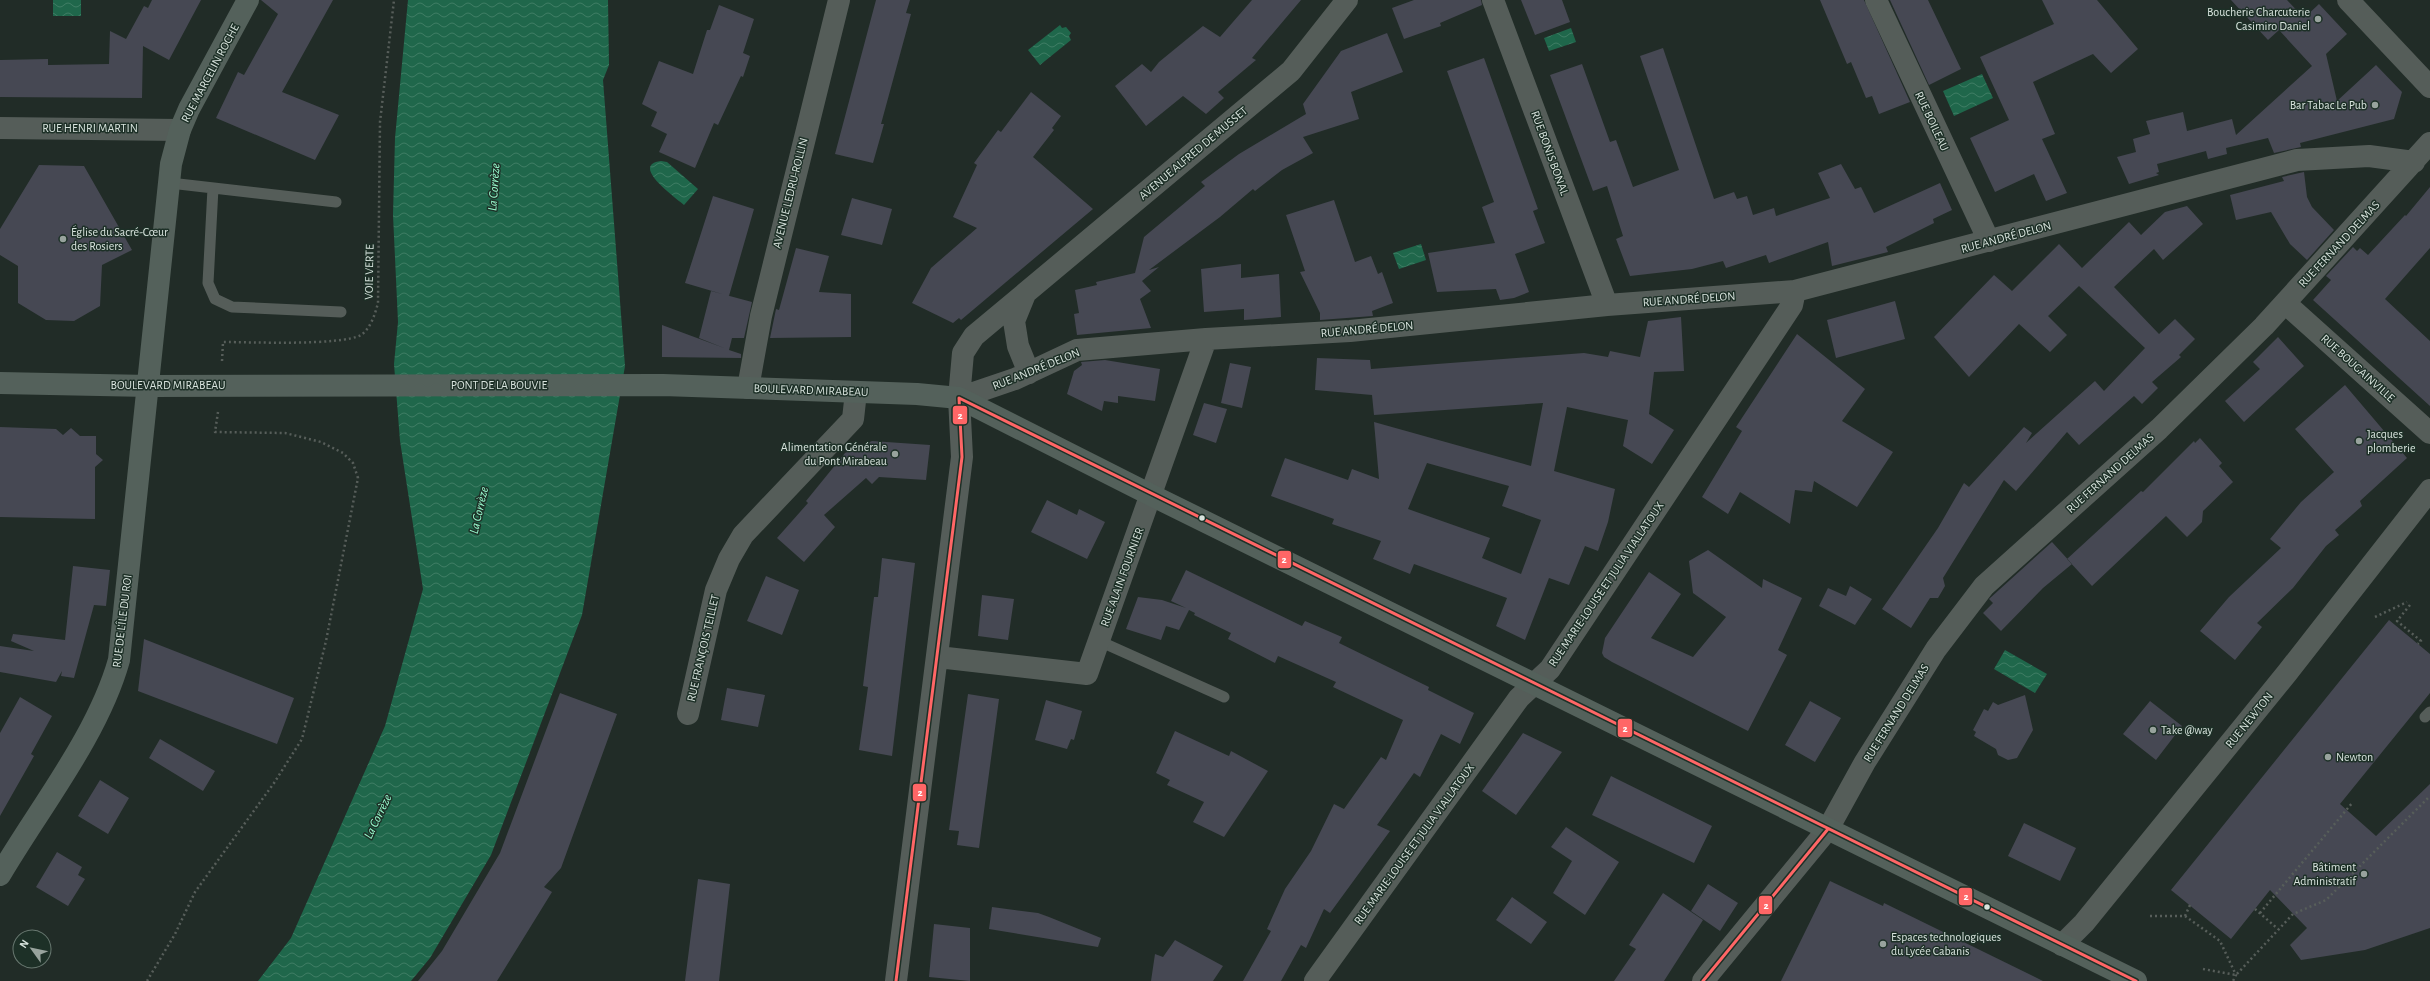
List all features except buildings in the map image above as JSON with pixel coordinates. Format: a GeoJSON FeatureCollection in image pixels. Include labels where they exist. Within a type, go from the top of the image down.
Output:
{"type":"FeatureCollection","features":[{"type":"Feature","properties":{"kind":"main road","name":"RUE MARCELIN ROCHE"},"geometry":{"type":"LineString","coordinates":[[148,386],[170,183],[180,130],[248,0]]}},
{"type":"Feature","properties":{"kind":"main road","name":"BOULEVARD MIRABEAU"},"geometry":{"type":"LineString","coordinates":[[0,383],[148,386],[335,386]]}},
{"type":"Feature","properties":{"kind":"main road","name":"BOULEVARD MIRABEAU"},"geometry":{"type":"LineString","coordinates":[[663,385],[856,392],[959,398]]}},
{"type":"Feature","properties":{"kind":"main road","name":"PONT DE LA BOUVIE"},"geometry":{"type":"LineString","coordinates":[[335,386],[663,385]]}},
{"type":"Feature","properties":{"kind":"main road","name":"RUE DE L'ÎLE DU ROI"},"geometry":{"type":"LineString","coordinates":[[0,875],[96,719],[111,688],[119,660],[148,386]]}},
{"type":"Feature","properties":{"kind":"main road"},"geometry":{"type":"LineString","coordinates":[[959,398],[1151,495],[2136,981]]}},
{"type":"Feature","properties":{"kind":"street","name":"AVENUE LEDRU-ROLLIN"},"geometry":{"type":"LineString","coordinates":[[748,388],[761,316],[839,0]]}},
{"type":"Feature","properties":{"kind":"street","name":"AVENUE ALFRED DE MUSSET"},"geometry":{"type":"LineString","coordinates":[[896,981],[962,457],[959,398],[963,353],[974,336],[1291,71],[1347,0]]}},
{"type":"Feature","properties":{"kind":"street","name":"RUE BONIS BONAL"},"geometry":{"type":"LineString","coordinates":[[1493,0],[1607,306]]}},
{"type":"Feature","properties":{"kind":"street","name":"RUE BOILEAU"},"geometry":{"type":"LineString","coordinates":[[1876,0],[1989,241]]}},
{"type":"Feature","properties":{"kind":"street"},"geometry":{"type":"LineString","coordinates":[[2348,0],[2430,87]]}},
{"type":"Feature","properties":{"kind":"street","name":"RUE HENRI MARTIN"},"geometry":{"type":"LineString","coordinates":[[0,128],[180,130]]}},
{"type":"Feature","properties":{"kind":"street","name":"RUE FERNAND DELMAS"},"geometry":{"type":"LineString","coordinates":[[1711,978],[1828,829],[1865,762],[1936,649],[1984,586],[2159,429],[2285,303],[2430,144]]}},
{"type":"Feature","properties":{"kind":"street","name":"RUE ANDRÉ DELON"},"geometry":{"type":"LineString","coordinates":[[959,398],[1029,373],[1076,350],[1206,339],[1350,331],[1607,306],[1795,291],[2297,160],[2368,156],[2414,162]]}},
{"type":"Feature","properties":{"kind":"street","name":"RUE MARIE-LOUISE ET JULIA VIALLATOUX"},"geometry":{"type":"LineString","coordinates":[[1315,981],[1519,698],[1550,669],[1792,305],[1795,291]]}},
{"type":"Feature","properties":{"kind":"street","name":"AVENUE ALFRED DE MUSSET"},"geometry":{"type":"LineString","coordinates":[[1025,293],[1014,321],[1018,346],[1029,373]]}},
{"type":"Feature","properties":{"kind":"street","name":"RUE BOUGAINVILLE"},"geometry":{"type":"LineString","coordinates":[[2285,303],[2430,433]]}},
{"type":"Feature","properties":{"kind":"street","name":"RUE ALAIN FOURNIER"},"geometry":{"type":"LineString","coordinates":[[938,657],[1087,674],[1206,339]]}},
{"type":"Feature","properties":{"kind":"street","name":"RUE FRANÇOIS TEILLET"},"geometry":{"type":"LineString","coordinates":[[688,714],[712,604],[729,559],[743,535],[853,419],[856,392]]}},
{"type":"Feature","properties":{"kind":"street","name":"RUE NEWTON"},"geometry":{"type":"LineString","coordinates":[[2062,945],[2084,924],[2107,909],[2366,600],[2430,490]]}},
{"type":"Feature","properties":{"kind":"lane"},"geometry":{"type":"LineString","coordinates":[[170,183],[336,202]]}},
{"type":"Feature","properties":{"kind":"lane"},"geometry":{"type":"LineString","coordinates":[[213,188],[208,283],[215,300],[232,307],[341,312]]}},
{"type":"Feature","properties":{"kind":"lane"},"geometry":{"type":"LineString","coordinates":[[1099,641],[1224,698]]}},
{"type":"Feature","properties":{"kind":"path","name":"VOIE VERTE"},"geometry":{"type":"LineString","coordinates":[[147,981],[175,934],[195,892],[274,783],[302,739],[326,641],[358,478],[353,462],[343,453],[321,442],[285,434],[215,432],[221,385],[223,342],[342,340],[361,334],[373,321],[378,303],[380,122],[394,0]]}},
{"type":"Feature","properties":{"kind":"path"},"geometry":{"type":"LineString","coordinates":[[2366,600],[2408,604],[2397,621],[2421,640],[2418,644]]}},
{"type":"Feature","properties":{"kind":"path"},"geometry":{"type":"LineString","coordinates":[[2233,981],[2236,974],[2293,914],[2326,900],[2430,796]]}},
{"type":"Feature","properties":{"kind":"path"},"geometry":{"type":"LineString","coordinates":[[2260,913],[2353,802]]}},
{"type":"Feature","properties":{"kind":"path"},"geometry":{"type":"LineString","coordinates":[[2185,916],[2190,905]]}},
{"type":"Feature","properties":{"kind":"path"},"geometry":{"type":"LineString","coordinates":[[2255,909],[2278,929]]}},
{"type":"Feature","properties":{"kind":"path"},"geometry":{"type":"LineString","coordinates":[[2150,916],[2185,916],[2220,941],[2236,974]]}},
{"type":"Feature","properties":{"kind":"path"},"geometry":{"type":"LineString","coordinates":[[2203,969],[2236,974]]}},
{"type":"Feature","properties":{"kind":"water"},"geometry":{"type":"Polygon","coordinates":[[[53,0],[81,0],[81,16],[53,16],[53,0]]]}},
{"type":"Feature","properties":{"kind":"water","name":"La Corrèze"},"geometry":{"type":"Polygon","coordinates":[[[408,0],[608,0],[609,65],[603,80],[625,366],[582,615],[491,855],[430,958],[411,981],[258,981],[291,938],[385,726],[423,589],[400,441],[394,364],[398,322],[393,215],[395,138],[408,0]]]}},
{"type":"Feature","properties":{"kind":"water"},"geometry":{"type":"Polygon","coordinates":[[[1060,25],[1062,28],[1066,27],[1071,33],[1069,36],[1071,40],[1040,65],[1028,50],[1060,25]]]}},
{"type":"Feature","properties":{"kind":"water"},"geometry":{"type":"Polygon","coordinates":[[[1571,28],[1576,42],[1549,51],[1544,38],[1571,28]]]}},
{"type":"Feature","properties":{"kind":"water"},"geometry":{"type":"Polygon","coordinates":[[[1982,74],[1993,98],[1954,116],[1943,91],[1982,74]]]}},
{"type":"Feature","properties":{"kind":"water"},"geometry":{"type":"Polygon","coordinates":[[[661,161],[667,162],[698,189],[684,205],[665,189],[652,175],[650,169],[652,164],[661,161]]]}},
{"type":"Feature","properties":{"kind":"water"},"geometry":{"type":"Polygon","coordinates":[[[1421,244],[1426,260],[1399,269],[1393,253],[1421,244]]]}},
{"type":"Feature","properties":{"kind":"water"},"geometry":{"type":"Polygon","coordinates":[[[2005,650],[2047,674],[2035,693],[1994,669],[2005,650]]]}},
{"type":"Feature","properties":{"kind":"transit line","name":"2"},"geometry":{"type":"LineString","coordinates":[[896,981],[962,457],[959,398],[2136,981]]}},
{"type":"Feature","properties":{"kind":"transit line","name":"2"},"geometry":{"type":"LineString","coordinates":[[1703,981],[1828,829]]}},
{"type":"Feature","properties":{"kind":"place","name":"Boucherie Charcuterie Casimiro Daniel"},"geometry":{"type":"Point","coordinates":[2318,19]}},
{"type":"Feature","properties":{"kind":"place","name":"Bar Tabac Le Pub"},"geometry":{"type":"Point","coordinates":[2375,105]}},
{"type":"Feature","properties":{"kind":"place","name":"Église du Sacré-Cœur des Rosiers"},"geometry":{"type":"Point","coordinates":[63,239]}},
{"type":"Feature","properties":{"kind":"place","name":"Jacques plomberie"},"geometry":{"type":"Point","coordinates":[2359,441]}},
{"type":"Feature","properties":{"kind":"place","name":"Alimentation Générale du Pont Mirabeau"},"geometry":{"type":"Point","coordinates":[895,454]}},
{"type":"Feature","properties":{"kind":"place","name":"Take @way"},"geometry":{"type":"Point","coordinates":[2153,730]}},
{"type":"Feature","properties":{"kind":"place","name":"Newton"},"geometry":{"type":"Point","coordinates":[2328,757]}},
{"type":"Feature","properties":{"kind":"place","name":"Bâtiment Administratif"},"geometry":{"type":"Point","coordinates":[2364,874]}},
{"type":"Feature","properties":{"kind":"place","name":"Espaces technologiques du Lycée Cabanis"},"geometry":{"type":"Point","coordinates":[1883,944]}}]}
